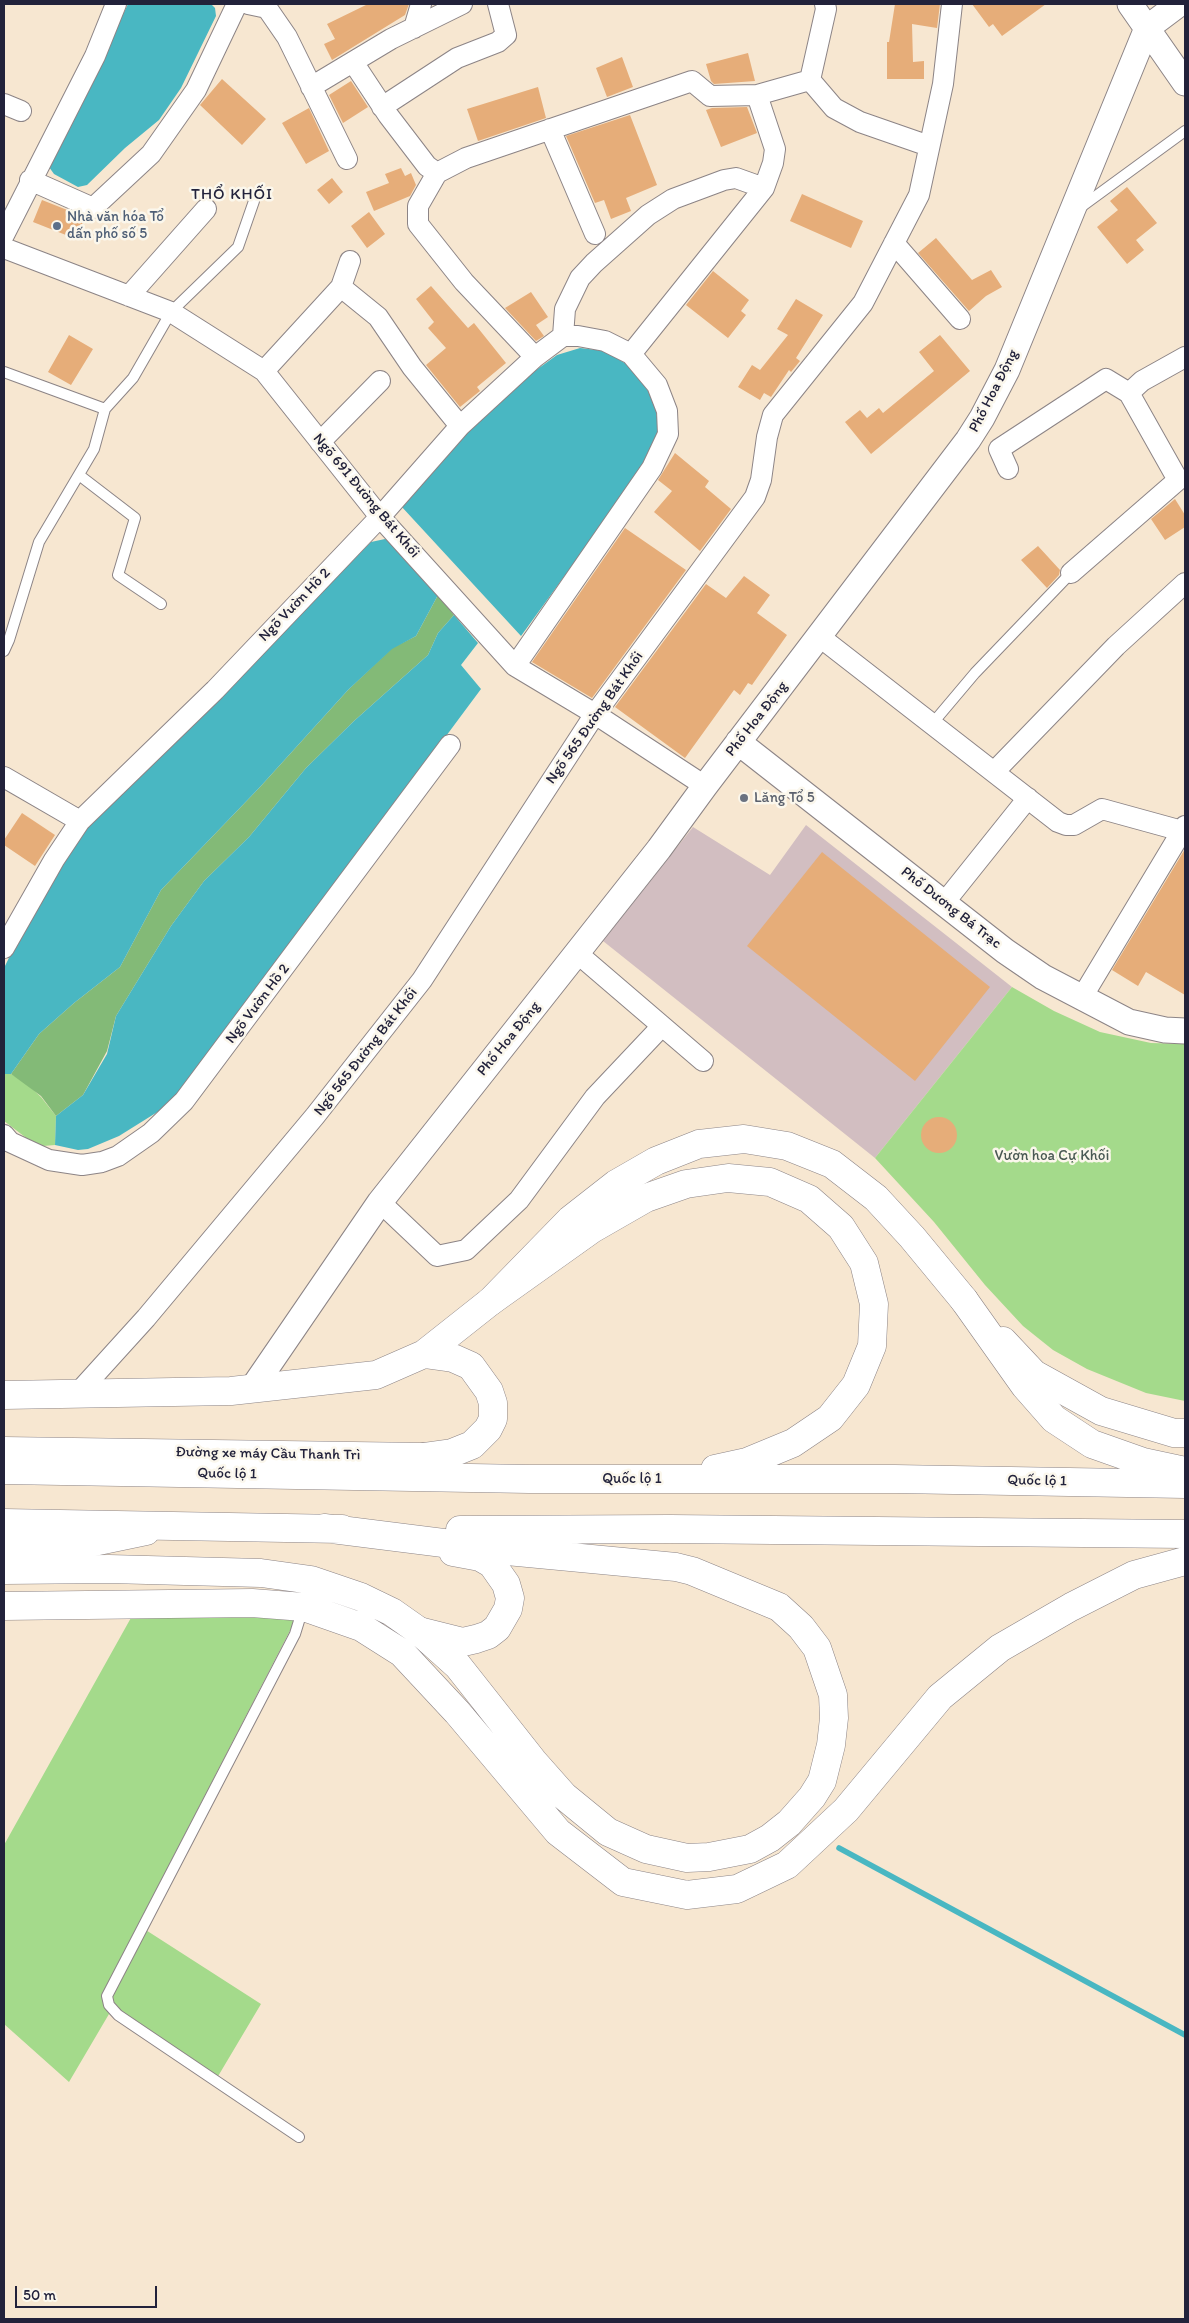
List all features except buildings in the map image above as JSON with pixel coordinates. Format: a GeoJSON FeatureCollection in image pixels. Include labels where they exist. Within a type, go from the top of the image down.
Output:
{"type":"FeatureCollection","features":[{"type":"Feature","properties":{"kind":"main road"},"geometry":{"type":"LineString","coordinates":[[491,1301],[570,1220],[616,1184],[656,1161],[699,1144],[744,1140],[787,1146],[832,1164],[876,1198],[912,1237],[964,1300],[1034,1374],[1101,1411],[1174,1433],[1185,1433]]}},
{"type":"Feature","properties":{"kind":"main road"},"geometry":{"type":"LineString","coordinates":[[4,1395],[121,1394],[252,1389],[376,1375],[424,1354],[491,1301],[592,1229],[646,1198],[686,1184],[728,1178],[770,1182],[809,1199],[842,1227],[864,1263],[874,1304],[872,1346],[856,1386],[830,1418],[793,1443],[747,1462],[676,1479]]}},
{"type":"Feature","properties":{"kind":"main road"},"geometry":{"type":"LineString","coordinates":[[964,1300],[1025,1386],[1054,1419],[1092,1444],[1143,1462],[1185,1471]]}},
{"type":"Feature","properties":{"kind":"main road"},"geometry":{"type":"LineString","coordinates":[[423,1456],[452,1453],[472,1445],[488,1429],[493,1419],[493,1403],[483,1380],[471,1366],[453,1358],[424,1354]]}},
{"type":"Feature","properties":{"kind":"main road","name":"Đường xe máy Cầu Thanh Trì"},"geometry":{"type":"LineString","coordinates":[[4,1451],[78,1462],[423,1456],[529,1479]]}},
{"type":"Feature","properties":{"kind":"main road"},"geometry":{"type":"LineString","coordinates":[[4,1470],[78,1462]]}},
{"type":"Feature","properties":{"kind":"main road","name":"Quốc lộ 1"},"geometry":{"type":"LineString","coordinates":[[78,1462],[529,1479],[895,1479],[1185,1484]]}},
{"type":"Feature","properties":{"kind":"main road"},"geometry":{"type":"LineString","coordinates":[[4,1523],[79,1535]]}},
{"type":"Feature","properties":{"kind":"main road"},"geometry":{"type":"LineString","coordinates":[[4,1544],[172,1525],[533,1531],[680,1529],[1185,1534]]}},
{"type":"Feature","properties":{"kind":"main road"},"geometry":{"type":"LineString","coordinates":[[4,1570],[108,1569],[261,1573],[329,1584],[377,1604],[420,1631],[458,1666],[533,1761],[564,1796],[608,1832],[646,1849],[686,1858],[709,1857],[750,1849],[770,1838],[789,1823],[812,1797],[822,1781],[831,1745],[834,1718],[833,1695],[817,1648],[801,1627],[779,1607],[692,1571],[676,1567],[507,1551],[324,1528]]}},
{"type":"Feature","properties":{"kind":"main road"},"geometry":{"type":"LineString","coordinates":[[324,1528],[480,1557],[492,1564],[501,1575],[510,1598],[508,1609],[503,1620],[488,1635],[463,1642],[420,1631]]}},
{"type":"Feature","properties":{"kind":"main road"},"geometry":{"type":"LineString","coordinates":[[4,1606],[252,1603],[304,1607],[361,1627],[402,1653],[457,1712],[558,1832],[623,1882],[686,1895],[737,1889],[787,1865],[846,1810],[940,1697],[1000,1648],[1072,1606],[1134,1575],[1185,1561]]}},
{"type":"Feature","properties":{"kind":"street"},"geometry":{"type":"LineString","coordinates":[[4,235],[30,180],[95,56],[116,4]]}},
{"type":"Feature","properties":{"kind":"street"},"geometry":{"type":"LineString","coordinates":[[30,180],[93,208],[151,154],[196,90],[237,4]]}},
{"type":"Feature","properties":{"kind":"street"},"geometry":{"type":"LineString","coordinates":[[248,4],[266,8],[287,37],[347,159]]}},
{"type":"Feature","properties":{"kind":"street"},"geometry":{"type":"LineString","coordinates":[[414,28],[421,4]]}},
{"type":"Feature","properties":{"kind":"street"},"geometry":{"type":"LineString","coordinates":[[311,87],[414,28],[462,4]]}},
{"type":"Feature","properties":{"kind":"street"},"geometry":{"type":"LineString","coordinates":[[382,107],[457,58],[498,42],[506,35],[498,4]]}},
{"type":"Feature","properties":{"kind":"street"},"geometry":{"type":"LineString","coordinates":[[810,80],[826,9],[825,4]]}},
{"type":"Feature","properties":{"kind":"street","name":"Ngõ 565 Đường Bát Khối"},"geometry":{"type":"LineString","coordinates":[[78,1393],[146,1318],[315,1116],[422,980],[595,714],[755,497],[761,480],[767,437],[773,416],[863,303],[919,195],[943,84],[952,4]]}},
{"type":"Feature","properties":{"kind":"street"},"geometry":{"type":"LineString","coordinates":[[1130,4],[1185,83]]}},
{"type":"Feature","properties":{"kind":"street"},"geometry":{"type":"LineString","coordinates":[[1147,28],[1179,4]]}},
{"type":"Feature","properties":{"kind":"street","name":"Phố Hoa Động"},"geometry":{"type":"LineString","coordinates":[[252,1389],[380,1202],[659,849],[738,742],[820,637],[982,418],[1007,370],[1147,28]]}},
{"type":"Feature","properties":{"kind":"street"},"geometry":{"type":"LineString","coordinates":[[1131,66],[1170,61]]}},
{"type":"Feature","properties":{"kind":"street"},"geometry":{"type":"LineString","coordinates":[[353,62],[382,107],[428,166],[437,173]]}},
{"type":"Feature","properties":{"kind":"street"},"geometry":{"type":"LineString","coordinates":[[535,357],[464,282],[418,224],[418,206],[437,173],[466,158],[692,81],[710,96],[757,95],[810,80]]}},
{"type":"Feature","properties":{"kind":"street"},"geometry":{"type":"LineString","coordinates":[[810,80],[834,108],[860,122],[929,146]]}},
{"type":"Feature","properties":{"kind":"street"},"geometry":{"type":"LineString","coordinates":[[631,354],[764,188],[773,164],[775,149],[757,95]]}},
{"type":"Feature","properties":{"kind":"street"},"geometry":{"type":"LineString","coordinates":[[550,129],[594,234]]}},
{"type":"Feature","properties":{"kind":"street"},"geometry":{"type":"LineString","coordinates":[[515,666],[647,475],[668,434],[668,411],[657,385],[631,354],[605,342],[578,336],[563,336],[565,310],[580,278],[648,215],[673,199],[724,180],[736,178],[764,188]]}},
{"type":"Feature","properties":{"kind":"street"},"geometry":{"type":"LineString","coordinates":[[129,296],[206,209]]}},
{"type":"Feature","properties":{"kind":"street"},"geometry":{"type":"LineString","coordinates":[[894,243],[960,319]]}},
{"type":"Feature","properties":{"kind":"street","name":"Ngõ 691 Đường Bát Khối"},"geometry":{"type":"LineString","coordinates":[[4,248],[171,312],[264,370],[380,517],[515,666],[595,714],[705,786]]}},
{"type":"Feature","properties":{"kind":"street"},"geometry":{"type":"LineString","coordinates":[[264,370],[341,287],[350,261]]}},
{"type":"Feature","properties":{"kind":"street"},"geometry":{"type":"LineString","coordinates":[[341,287],[378,318],[412,367],[460,426]]}},
{"type":"Feature","properties":{"kind":"street","name":"Ngõ Vườn Hồ 2"},"geometry":{"type":"LineString","coordinates":[[4,948],[54,860],[80,821],[196,709],[380,517],[460,426],[535,357],[563,336]]}},
{"type":"Feature","properties":{"kind":"street"},"geometry":{"type":"LineString","coordinates":[[1129,393],[1142,381],[1185,357]]}},
{"type":"Feature","properties":{"kind":"street"},"geometry":{"type":"LineString","coordinates":[[1008,468],[999,449],[1106,379],[1129,393],[1178,480],[1071,572]]}},
{"type":"Feature","properties":{"kind":"street"},"geometry":{"type":"LineString","coordinates":[[320,442],[380,381]]}},
{"type":"Feature","properties":{"kind":"street"},"geometry":{"type":"LineString","coordinates":[[994,772],[1116,646],[1185,583]]}},
{"type":"Feature","properties":{"kind":"street"},"geometry":{"type":"LineString","coordinates":[[820,637],[1058,822],[1074,825],[1102,809],[1184,829],[1081,999]]}},
{"type":"Feature","properties":{"kind":"street","name":"Phố Dương Bá Trạc"},"geometry":{"type":"LineString","coordinates":[[738,742],[944,903],[1043,977],[1081,999],[1129,1022],[1165,1030],[1185,1031]]}},
{"type":"Feature","properties":{"kind":"street","name":"Ngõ Vườn Hồ 2"},"geometry":{"type":"LineString","coordinates":[[6,1143],[49,1160],[82,1165],[102,1162],[118,1156],[151,1133],[184,1101],[450,745]]}},
{"type":"Feature","properties":{"kind":"street"},"geometry":{"type":"LineString","coordinates":[[4,777],[80,821]]}},
{"type":"Feature","properties":{"kind":"street"},"geometry":{"type":"LineString","coordinates":[[944,903],[1028,798]]}},
{"type":"Feature","properties":{"kind":"street"},"geometry":{"type":"LineString","coordinates":[[577,953],[703,1061]]}},
{"type":"Feature","properties":{"kind":"street"},"geometry":{"type":"LineString","coordinates":[[380,1202],[437,1256],[466,1250],[519,1200],[595,1097],[662,1026]]}},
{"type":"Feature","properties":{"kind":"street"},"geometry":{"type":"LineString","coordinates":[[102,1368],[114,1388],[121,1394]]}},
{"type":"Feature","properties":{"kind":"lane"},"geometry":{"type":"LineString","coordinates":[[1071,214],[1185,131]]}},
{"type":"Feature","properties":{"kind":"lane"},"geometry":{"type":"LineString","coordinates":[[4,650],[9,640],[39,542],[94,449],[105,409],[133,378],[171,312],[238,247],[254,201]]}},
{"type":"Feature","properties":{"kind":"lane"},"geometry":{"type":"LineString","coordinates":[[4,372],[105,409]]}},
{"type":"Feature","properties":{"kind":"lane"},"geometry":{"type":"LineString","coordinates":[[79,475],[135,518],[118,575],[161,604]]}},
{"type":"Feature","properties":{"kind":"lane"},"geometry":{"type":"LineString","coordinates":[[932,724],[976,673],[1071,572]]}},
{"type":"Feature","properties":{"kind":"lane"},"geometry":{"type":"LineString","coordinates":[[299,2137],[118,2015],[112,2010],[107,1996],[295,1634],[304,1607]]}},
{"type":"Feature","properties":{"kind":"shaded area"},"geometry":{"type":"Polygon","coordinates":[[[806,825],[1012,987],[875,1158],[603,941],[693,827],[770,875],[806,825]]]}},
{"type":"Feature","properties":{"kind":"green space"},"geometry":{"type":"Polygon","coordinates":[[[438,595],[454,615],[438,633],[428,655],[354,721],[306,768],[249,837],[204,881],[171,926],[116,1016],[107,1051],[83,1095],[56,1116],[41,1096],[11,1074],[39,1034],[74,1003],[120,967],[161,890],[260,787],[348,690],[392,648],[416,636],[438,595]]]}},
{"type":"Feature","properties":{"kind":"green space","name":"Vườn hoa Cự Khối"},"geometry":{"type":"Polygon","coordinates":[[[1012,987],[1054,1011],[1100,1032],[1151,1043],[1185,1044],[1185,1401],[1146,1393],[1087,1369],[1053,1350],[1023,1326],[985,1285],[934,1222],[875,1158],[1012,987]]]}},
{"type":"Feature","properties":{"kind":"green space"},"geometry":{"type":"Polygon","coordinates":[[[4,1074],[11,1074],[25,1082],[41,1097],[56,1116],[55,1145],[43,1146],[29,1140],[4,1121],[4,1074]]]}},
{"type":"Feature","properties":{"kind":"green space"},"geometry":{"type":"Polygon","coordinates":[[[132,1616],[297,1617],[138,1925],[261,2004],[214,2083],[109,2014],[69,2082],[4,2024],[4,1845],[132,1616]]]}},
{"type":"Feature","properties":{"kind":"water"},"geometry":{"type":"Polygon","coordinates":[[[128,4],[211,4],[215,8],[216,16],[181,88],[159,120],[125,148],[87,185],[78,187],[54,174],[49,167],[128,4]]]}},
{"type":"Feature","properties":{"kind":"water"},"geometry":{"type":"Polygon","coordinates":[[[580,348],[605,351],[628,365],[645,385],[655,405],[658,424],[656,441],[642,469],[521,636],[401,506],[478,418],[521,381],[557,355],[580,348]]]}},
{"type":"Feature","properties":{"kind":"water"},"geometry":{"type":"Polygon","coordinates":[[[385,539],[392,541],[438,595],[416,636],[392,649],[348,690],[260,787],[161,890],[120,967],[74,1003],[39,1034],[11,1074],[4,1074],[4,968],[26,923],[71,848],[95,816],[171,746],[371,542],[385,539]]]}},
{"type":"Feature","properties":{"kind":"water"},"geometry":{"type":"Polygon","coordinates":[[[454,615],[478,643],[461,665],[481,689],[189,1082],[159,1111],[119,1136],[88,1149],[78,1150],[55,1145],[56,1116],[83,1095],[107,1054],[116,1016],[171,926],[204,881],[249,837],[306,768],[354,721],[428,655],[438,633],[454,615]]]}},
{"type":"Feature","properties":{"kind":"waterway"},"geometry":{"type":"LineString","coordinates":[[839,1848],[1185,2035]]}},
{"type":"Feature","properties":{"kind":"place","name":"Nhà văn hóa Tổ dấn phố số 5"},"geometry":{"type":"Point","coordinates":[57,226]}},
{"type":"Feature","properties":{"kind":"place","name":"Lăng Tổ 5"},"geometry":{"type":"Point","coordinates":[744,798]}},
{"type":"Feature","properties":{"kind":"district","name":"THỔ KHỐI"},"geometry":{"type":"Point","coordinates":[232,195]}}]}
